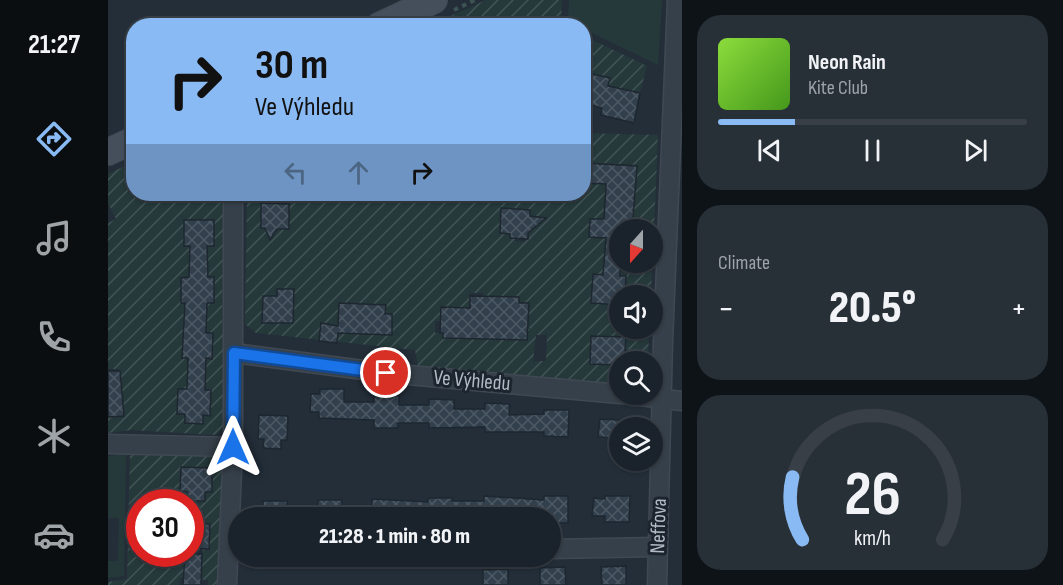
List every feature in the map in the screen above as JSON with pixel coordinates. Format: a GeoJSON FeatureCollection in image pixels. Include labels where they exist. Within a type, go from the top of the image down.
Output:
{"type":"FeatureCollection","features":[{"type":"Feature","properties":{"kind":"street"},"geometry":{"type":"LineString","coordinates":[[396,18],[434,0]]}},
{"type":"Feature","properties":{"kind":"street","name":"Neffova"},"geometry":{"type":"LineString","coordinates":[[663,399],[677,0]]}},
{"type":"Feature","properties":{"kind":"street"},"geometry":{"type":"LineString","coordinates":[[108,152],[126,144]]}},
{"type":"Feature","properties":{"kind":"street"},"geometry":{"type":"LineString","coordinates":[[233,201],[233,507]]}},
{"type":"Feature","properties":{"kind":"street","name":"Ve Výhledu"},"geometry":{"type":"LineString","coordinates":[[234,353],[386,373],[609,393]]}},
{"type":"Feature","properties":{"kind":"street","name":"Ve Výhledu"},"geometry":{"type":"LineString","coordinates":[[663,399],[682,401]]}},
{"type":"Feature","properties":{"kind":"street","name":"Neffova"},"geometry":{"type":"LineString","coordinates":[[657,585],[663,405]]}},
{"type":"Feature","properties":{"kind":"street"},"geometry":{"type":"LineString","coordinates":[[108,444],[233,447]]}},
{"type":"Feature","properties":{"kind":"street"},"geometry":{"type":"LineString","coordinates":[[561,549],[657,547]]}},
{"type":"Feature","properties":{"kind":"street"},"geometry":{"type":"LineString","coordinates":[[227,585],[230,567]]}},
{"type":"Feature","properties":{"kind":"green space"},"geometry":{"type":"Polygon","coordinates":[[[486,0],[562,0],[561,18],[446,18],[486,0]]]}},
{"type":"Feature","properties":{"kind":"green space"},"geometry":{"type":"Polygon","coordinates":[[[569,0],[662,0],[658,65],[591,32],[591,18],[568,18],[569,0]]]}},
{"type":"Feature","properties":{"kind":"green space"},"geometry":{"type":"Polygon","coordinates":[[[591,39],[647,66],[640,93],[608,85],[610,78],[591,74],[591,39]]]}},
{"type":"Feature","properties":{"kind":"green space"},"geometry":{"type":"Polygon","coordinates":[[[591,133],[658,135],[655,219],[633,219],[633,211],[605,209],[604,219],[590,219],[606,238],[605,248],[609,252],[609,273],[652,273],[651,285],[626,285],[626,276],[593,275],[591,303],[609,304],[609,337],[592,336],[590,363],[609,365],[609,383],[418,367],[415,350],[256,333],[245,324],[247,201],[591,201],[591,183],[636,186],[637,165],[591,163],[591,133]],[[262,203],[261,228],[266,228],[267,233],[275,229],[289,229],[289,204],[262,203]],[[502,208],[500,233],[510,234],[510,238],[515,238],[515,241],[525,242],[529,230],[538,225],[538,217],[530,216],[530,210],[502,208]],[[278,289],[277,296],[263,296],[262,323],[293,323],[294,289],[278,289]],[[470,293],[469,310],[442,307],[441,321],[435,321],[435,333],[443,333],[443,338],[482,339],[483,293],[470,293]],[[503,297],[502,340],[517,340],[518,329],[531,329],[528,328],[529,304],[519,303],[519,297],[503,297]],[[339,303],[338,333],[391,335],[392,314],[385,314],[385,305],[339,303]],[[536,335],[533,361],[546,361],[547,335],[536,335]]]}},
{"type":"Feature","properties":{"kind":"green space"},"geometry":{"type":"Polygon","coordinates":[[[126,165],[126,201],[224,201],[222,324],[227,342],[225,425],[216,435],[131,430],[108,433],[108,417],[123,415],[119,369],[108,369],[108,223],[116,219],[108,203],[108,174],[126,165]],[[190,246],[190,254],[207,254],[207,246],[190,246]],[[181,278],[181,303],[207,303],[214,278],[181,278]],[[184,332],[188,366],[206,367],[206,358],[212,358],[213,334],[184,332]],[[178,389],[177,414],[185,414],[185,423],[203,424],[203,415],[210,416],[211,390],[178,389]]]}},
{"type":"Feature","properties":{"kind":"green space"},"geometry":{"type":"Polygon","coordinates":[[[625,339],[649,339],[648,351],[625,349],[625,339]]]}},
{"type":"Feature","properties":{"kind":"green space"},"geometry":{"type":"Polygon","coordinates":[[[130,452],[215,456],[223,466],[218,585],[208,585],[208,580],[180,578],[179,585],[108,585],[108,582],[127,579],[127,567],[204,567],[204,501],[205,492],[212,492],[212,468],[181,467],[180,489],[129,489],[130,452]]]}},
{"type":"Feature","properties":{"kind":"green space"},"geometry":{"type":"Polygon","coordinates":[[[126,454],[124,576],[108,578],[108,561],[118,561],[119,518],[108,518],[108,456],[126,454]]]}},
{"type":"Feature","properties":{"kind":"building"},"geometry":{"type":"Polygon","coordinates":[[[591,74],[610,78],[608,86],[640,93],[634,123],[601,115],[602,108],[591,105],[591,74]]]}},
{"type":"Feature","properties":{"kind":"building"},"geometry":{"type":"Polygon","coordinates":[[[591,163],[637,166],[633,219],[609,219],[609,273],[620,273],[620,276],[626,276],[626,285],[609,285],[609,304],[591,303],[593,274],[603,275],[606,238],[589,237],[590,219],[604,219],[606,184],[591,183],[591,163]]]}},
{"type":"Feature","properties":{"kind":"building"},"geometry":{"type":"Polygon","coordinates":[[[261,203],[289,204],[289,229],[277,229],[270,240],[265,228],[261,228],[261,203]]]}},
{"type":"Feature","properties":{"kind":"building"},"geometry":{"type":"Polygon","coordinates":[[[501,208],[530,210],[530,216],[546,218],[528,233],[528,239],[510,238],[510,234],[500,233],[501,208]]]}},
{"type":"Feature","properties":{"kind":"building"},"geometry":{"type":"Polygon","coordinates":[[[184,220],[214,220],[214,246],[207,246],[208,277],[214,277],[214,303],[207,303],[206,333],[213,333],[212,359],[206,358],[205,390],[211,390],[210,416],[203,415],[203,424],[185,423],[185,414],[177,414],[178,389],[187,389],[188,358],[182,358],[185,303],[181,303],[181,278],[189,277],[190,246],[184,246],[184,220]]]}},
{"type":"Feature","properties":{"kind":"building"},"geometry":{"type":"Polygon","coordinates":[[[277,289],[294,289],[293,323],[262,323],[263,296],[277,296],[277,289]]]}},
{"type":"Feature","properties":{"kind":"building"},"geometry":{"type":"Polygon","coordinates":[[[470,296],[519,297],[519,303],[529,303],[527,340],[443,338],[443,333],[440,333],[441,307],[470,308],[470,296]]]}},
{"type":"Feature","properties":{"kind":"building"},"geometry":{"type":"Polygon","coordinates":[[[339,303],[386,305],[385,314],[392,314],[392,335],[338,333],[337,343],[319,341],[321,323],[338,326],[339,303]]]}},
{"type":"Feature","properties":{"kind":"building"},"geometry":{"type":"Polygon","coordinates":[[[591,336],[626,339],[625,351],[609,351],[609,365],[590,364],[591,336]]]}},
{"type":"Feature","properties":{"kind":"building"},"geometry":{"type":"Polygon","coordinates":[[[108,371],[120,371],[124,416],[108,417],[108,371]]]}},
{"type":"Feature","properties":{"kind":"building"},"geometry":{"type":"Polygon","coordinates":[[[320,389],[344,389],[344,402],[374,402],[374,396],[399,396],[399,405],[429,405],[429,399],[454,400],[454,409],[485,409],[485,403],[510,404],[509,415],[544,414],[544,410],[569,410],[568,437],[544,436],[544,432],[485,432],[485,427],[429,428],[429,423],[398,423],[398,428],[374,428],[374,420],[319,418],[319,412],[310,412],[311,394],[320,394],[320,389]]]}},
{"type":"Feature","properties":{"kind":"building"},"geometry":{"type":"Polygon","coordinates":[[[259,415],[288,416],[287,440],[281,440],[281,449],[263,448],[264,439],[258,439],[259,415]]]}},
{"type":"Feature","properties":{"kind":"building"},"geometry":{"type":"Polygon","coordinates":[[[600,419],[609,419],[609,438],[598,437],[600,419]]]}},
{"type":"Feature","properties":{"kind":"building"},"geometry":{"type":"Polygon","coordinates":[[[181,467],[212,468],[212,492],[205,492],[205,501],[204,489],[180,489],[181,467]]]}},
{"type":"Feature","properties":{"kind":"building"},"geometry":{"type":"Polygon","coordinates":[[[484,496],[544,500],[544,496],[568,496],[568,523],[561,523],[561,507],[372,507],[372,499],[428,502],[428,498],[452,498],[452,501],[484,501],[484,496]]]}},
{"type":"Feature","properties":{"kind":"building"},"geometry":{"type":"Polygon","coordinates":[[[605,496],[630,496],[629,522],[605,522],[605,516],[592,516],[594,498],[605,499],[605,496]]]}},
{"type":"Feature","properties":{"kind":"building"},"geometry":{"type":"Polygon","coordinates":[[[318,500],[342,500],[342,507],[318,507],[318,500]]]}},
{"type":"Feature","properties":{"kind":"building"},"geometry":{"type":"Polygon","coordinates":[[[263,501],[287,501],[287,507],[263,507],[263,501]]]}},
{"type":"Feature","properties":{"kind":"building"},"geometry":{"type":"Polygon","coordinates":[[[204,524],[210,524],[209,549],[204,549],[204,524]]]}},
{"type":"Feature","properties":{"kind":"building"},"geometry":{"type":"Polygon","coordinates":[[[626,566],[626,585],[602,585],[601,567],[626,566]]]}},
{"type":"Feature","properties":{"kind":"building"},"geometry":{"type":"Polygon","coordinates":[[[184,567],[202,567],[201,585],[183,585],[184,567]]]}},
{"type":"Feature","properties":{"kind":"building"},"geometry":{"type":"Polygon","coordinates":[[[565,567],[566,585],[540,585],[540,568],[565,567]]]}},
{"type":"Feature","properties":{"kind":"building"},"geometry":{"type":"Polygon","coordinates":[[[508,569],[508,585],[483,585],[483,570],[508,569]]]}},
{"type":"Feature","properties":{"kind":"route"},"geometry":{"type":"LineString","coordinates":[[233,447],[234,353],[386,373]]}}]}
